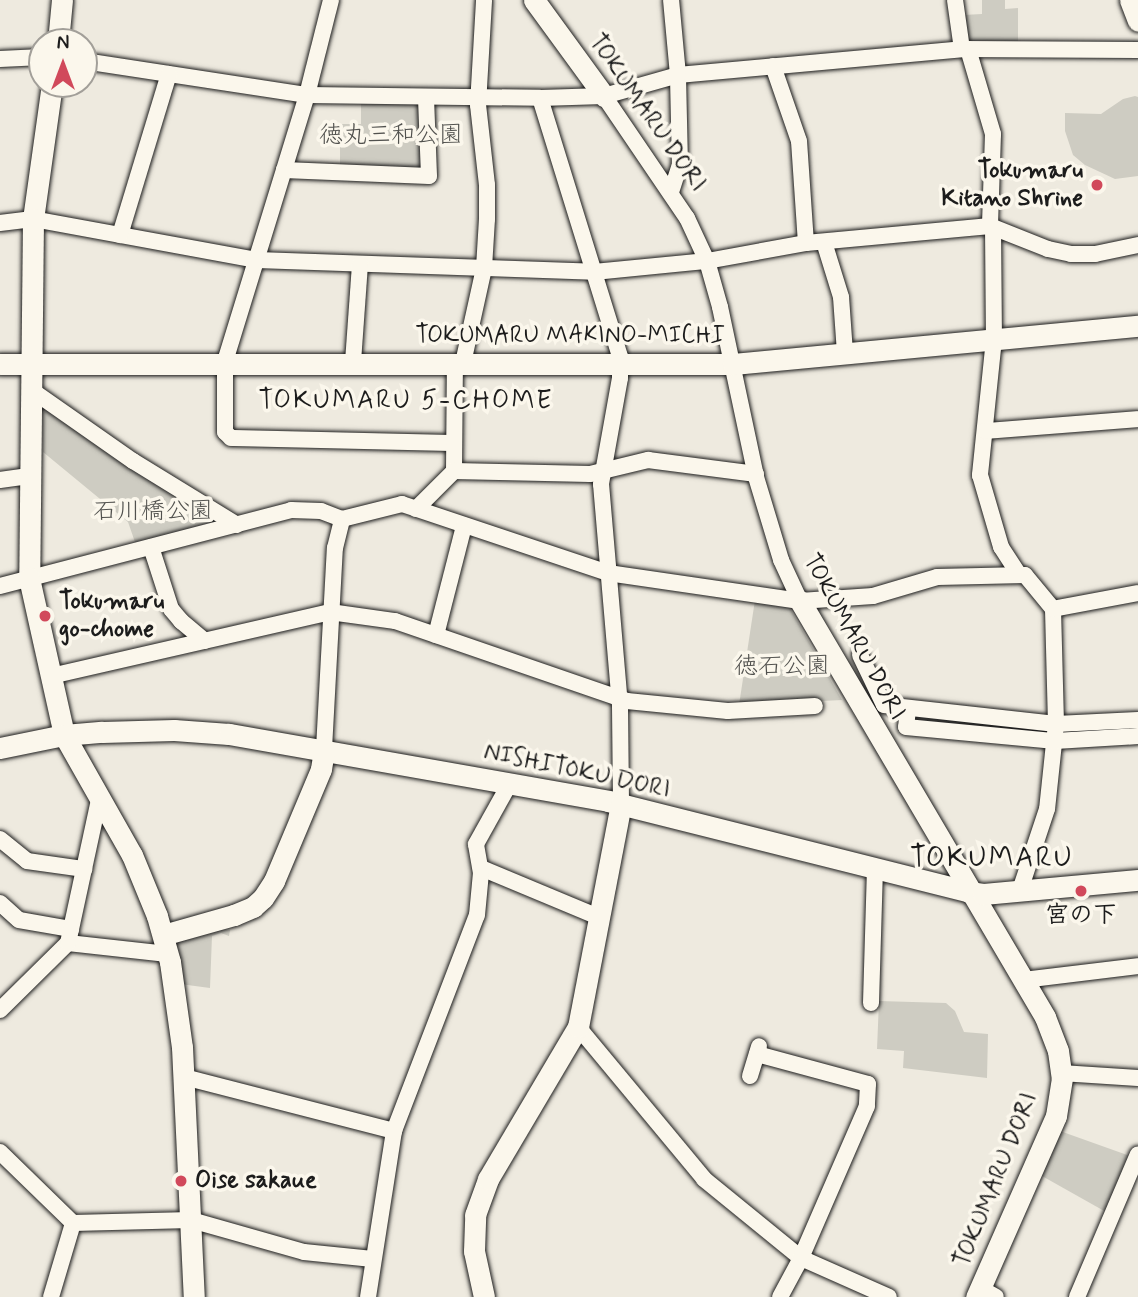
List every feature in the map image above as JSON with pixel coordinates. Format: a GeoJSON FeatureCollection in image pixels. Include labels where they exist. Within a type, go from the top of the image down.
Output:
{"type":"FeatureCollection","features":[{"type":"Feature","properties":{"kind":"street"},"geometry":{"type":"LineString","coordinates":[[59,28],[62,0]]}},
{"type":"Feature","properties":{"kind":"street"},"geometry":{"type":"LineString","coordinates":[[331,0],[307,95],[225,362],[225,432],[231,438],[454,443]]}},
{"type":"Feature","properties":{"kind":"street"},"geometry":{"type":"LineString","coordinates":[[416,509],[454,471],[459,363],[484,268],[487,185],[478,97],[485,0]]}},
{"type":"Feature","properties":{"kind":"street","name":"TOKUMARU DORI"},"geometry":{"type":"LineString","coordinates":[[534,0],[604,96],[687,218],[706,261],[733,363],[755,474],[780,560],[800,601],[1048,1023],[1061,1073],[1061,1096],[1056,1116],[984,1294]]}},
{"type":"Feature","properties":{"kind":"street"},"geometry":{"type":"LineString","coordinates":[[671,0],[678,75],[680,165],[671,192]]}},
{"type":"Feature","properties":{"kind":"street"},"geometry":{"type":"LineString","coordinates":[[955,0],[965,49],[993,134],[991,227],[994,339],[980,475],[1001,547],[1019,575]]}},
{"type":"Feature","properties":{"kind":"street"},"geometry":{"type":"LineString","coordinates":[[1130,0],[1138,21]]}},
{"type":"Feature","properties":{"kind":"street"},"geometry":{"type":"LineString","coordinates":[[98,63],[307,95],[540,98],[604,96],[678,75],[965,49],[1138,50]]}},
{"type":"Feature","properties":{"kind":"street"},"geometry":{"type":"LineString","coordinates":[[0,59],[28,58]]}},
{"type":"Feature","properties":{"kind":"street"},"geometry":{"type":"LineString","coordinates":[[772,66],[799,141],[806,243]]}},
{"type":"Feature","properties":{"kind":"street"},"geometry":{"type":"LineString","coordinates":[[120,235],[169,74]]}},
{"type":"Feature","properties":{"kind":"street"},"geometry":{"type":"LineString","coordinates":[[284,170],[429,176],[426,97]]}},
{"type":"Feature","properties":{"kind":"street"},"geometry":{"type":"LineString","coordinates":[[50,98],[33,219],[29,578],[64,735],[132,855],[165,944],[178,1007],[184,1077],[194,1297]]}},
{"type":"Feature","properties":{"kind":"street"},"geometry":{"type":"LineString","coordinates":[[484,1297],[473,1233],[480,1198],[488,1179],[578,1027],[621,804],[618,698],[602,472],[620,363],[540,98]]}},
{"type":"Feature","properties":{"kind":"street"},"geometry":{"type":"LineString","coordinates":[[0,223],[33,219],[257,260],[594,272],[706,261],[806,243],[991,227],[1048,249],[1071,254],[1095,254],[1138,245]]}},
{"type":"Feature","properties":{"kind":"street"},"geometry":{"type":"LineString","coordinates":[[824,243],[841,297],[845,352]]}},
{"type":"Feature","properties":{"kind":"street"},"geometry":{"type":"LineString","coordinates":[[353,362],[360,264]]}},
{"type":"Feature","properties":{"kind":"street","name":"TOKUMARU MAKINO-MICHI"},"geometry":{"type":"LineString","coordinates":[[0,364],[733,363],[1138,326]]}},
{"type":"Feature","properties":{"kind":"street"},"geometry":{"type":"LineString","coordinates":[[30,389],[133,461],[237,525]]}},
{"type":"Feature","properties":{"kind":"street"},"geometry":{"type":"LineString","coordinates":[[986,430],[1138,419]]}},
{"type":"Feature","properties":{"kind":"street"},"geometry":{"type":"LineString","coordinates":[[454,471],[602,472],[648,460],[755,474]]}},
{"type":"Feature","properties":{"kind":"street"},"geometry":{"type":"LineString","coordinates":[[0,480],[29,476]]}},
{"type":"Feature","properties":{"kind":"street"},"geometry":{"type":"LineString","coordinates":[[0,586],[300,509],[321,511],[342,519],[402,504],[608,573],[800,601],[873,596],[937,576],[1025,575],[1053,609],[1056,724],[1047,809],[1020,890]]}},
{"type":"Feature","properties":{"kind":"street"},"geometry":{"type":"LineString","coordinates":[[0,903],[19,920],[69,936],[165,944],[234,915],[263,898],[274,881],[321,769],[335,548],[342,519]]}},
{"type":"Feature","properties":{"kind":"street"},"geometry":{"type":"LineString","coordinates":[[436,635],[464,526]]}},
{"type":"Feature","properties":{"kind":"street"},"geometry":{"type":"LineString","coordinates":[[151,547],[171,609],[205,641]]}},
{"type":"Feature","properties":{"kind":"street"},"geometry":{"type":"LineString","coordinates":[[1053,609],[1138,593]]}},
{"type":"Feature","properties":{"kind":"street"},"geometry":{"type":"LineString","coordinates":[[51,676],[330,612],[395,621],[618,698],[728,711],[815,706]]}},
{"type":"Feature","properties":{"kind":"street"},"geometry":{"type":"LineString","coordinates":[[860,656],[884,705],[1056,724],[1138,720]]}},
{"type":"Feature","properties":{"kind":"street"},"geometry":{"type":"LineString","coordinates":[[908,709],[906,727],[1055,741],[1138,736]]}},
{"type":"Feature","properties":{"kind":"street","name":"NISHITOKU DORI"},"geometry":{"type":"LineString","coordinates":[[0,748],[64,735],[142,730],[207,732],[324,749],[621,804],[969,892],[983,894],[1138,880]]}},
{"type":"Feature","properties":{"kind":"street"},"geometry":{"type":"LineString","coordinates":[[368,1297],[394,1131],[477,915],[481,868],[476,844],[510,783]]}},
{"type":"Feature","properties":{"kind":"street"},"geometry":{"type":"LineString","coordinates":[[0,1010],[69,936],[100,795]]}},
{"type":"Feature","properties":{"kind":"street"},"geometry":{"type":"LineString","coordinates":[[0,839],[27,861],[84,869]]}},
{"type":"Feature","properties":{"kind":"street"},"geometry":{"type":"LineString","coordinates":[[481,868],[601,918]]}},
{"type":"Feature","properties":{"kind":"street"},"geometry":{"type":"LineString","coordinates":[[871,1003],[875,868]]}},
{"type":"Feature","properties":{"kind":"street"},"geometry":{"type":"LineString","coordinates":[[1023,980],[1138,966]]}},
{"type":"Feature","properties":{"kind":"street"},"geometry":{"type":"LineString","coordinates":[[578,1027],[704,1179],[801,1258],[889,1297]]}},
{"type":"Feature","properties":{"kind":"street"},"geometry":{"type":"LineString","coordinates":[[750,1076],[758,1049],[868,1080],[867,1106],[801,1258],[780,1297]]}},
{"type":"Feature","properties":{"kind":"street"},"geometry":{"type":"LineString","coordinates":[[1061,1073],[1138,1078]]}},
{"type":"Feature","properties":{"kind":"street"},"geometry":{"type":"LineString","coordinates":[[184,1077],[394,1131]]}},
{"type":"Feature","properties":{"kind":"street"},"geometry":{"type":"LineString","coordinates":[[0,1152],[73,1223],[191,1220],[304,1252],[373,1259]]}},
{"type":"Feature","properties":{"kind":"street"},"geometry":{"type":"LineString","coordinates":[[1077,1297],[1138,1154]]}},
{"type":"Feature","properties":{"kind":"street"},"geometry":{"type":"LineString","coordinates":[[51,1297],[73,1223]]}},
{"type":"Feature","properties":{"kind":"green space"},"geometry":{"type":"Polygon","coordinates":[[[982,0],[1005,0],[1005,9],[1018,8],[1018,42],[972,42],[966,37],[963,15],[982,14],[982,0]]]}},
{"type":"Feature","properties":{"kind":"green space"},"geometry":{"type":"Polygon","coordinates":[[[1138,97],[1138,176],[1115,179],[1085,165],[1073,155],[1065,131],[1065,113],[1101,114],[1123,99],[1138,97]]]}},
{"type":"Feature","properties":{"kind":"green space","name":"徳丸三和公園"},"geometry":{"type":"Polygon","coordinates":[[[361,101],[415,102],[421,107],[423,164],[417,170],[340,167],[340,124],[361,124],[361,101]]]}},
{"type":"Feature","properties":{"kind":"green space","name":"石川橋公園"},"geometry":{"type":"Polygon","coordinates":[[[50,409],[215,516],[213,525],[136,545],[128,522],[43,452],[43,413],[50,409]]]}},
{"type":"Feature","properties":{"kind":"green space","name":"徳石公園"},"geometry":{"type":"Polygon","coordinates":[[[755,600],[788,605],[842,700],[739,705],[755,600]]]}},
{"type":"Feature","properties":{"kind":"green space"},"geometry":{"type":"Polygon","coordinates":[[[914,714],[1047,728],[1046,738],[913,724],[914,714]]]}},
{"type":"Feature","properties":{"kind":"green space"},"geometry":{"type":"Polygon","coordinates":[[[221,929],[230,930],[229,936],[221,933],[212,936],[210,988],[180,984],[171,940],[221,929]]]}},
{"type":"Feature","properties":{"kind":"green space"},"geometry":{"type":"Polygon","coordinates":[[[879,1001],[946,1003],[955,1011],[964,1032],[988,1034],[987,1078],[903,1068],[904,1051],[877,1049],[879,1001]]]}},
{"type":"Feature","properties":{"kind":"green space"},"geometry":{"type":"Polygon","coordinates":[[[1060,1131],[1130,1156],[1106,1212],[1042,1176],[1060,1131]]]}},
{"type":"Feature","properties":{"kind":"place","name":"Tokumaru Kitano Shrine"},"geometry":{"type":"Point","coordinates":[1097,185]}},
{"type":"Feature","properties":{"kind":"place","name":"Tokumaru go-chome"},"geometry":{"type":"Point","coordinates":[45,616]}},
{"type":"Feature","properties":{"kind":"place","name":"宮の下"},"geometry":{"type":"Point","coordinates":[1081,891]}},
{"type":"Feature","properties":{"kind":"place","name":"Oise sakaue"},"geometry":{"type":"Point","coordinates":[181,1181]}},
{"type":"Feature","properties":{"kind":"district","name":"TOKUMARU 5-CHOME"},"geometry":{"type":"Point","coordinates":[406,402]}},
{"type":"Feature","properties":{"kind":"district","name":"TOKUMARU"},"geometry":{"type":"Point","coordinates":[992,859]}}]}
